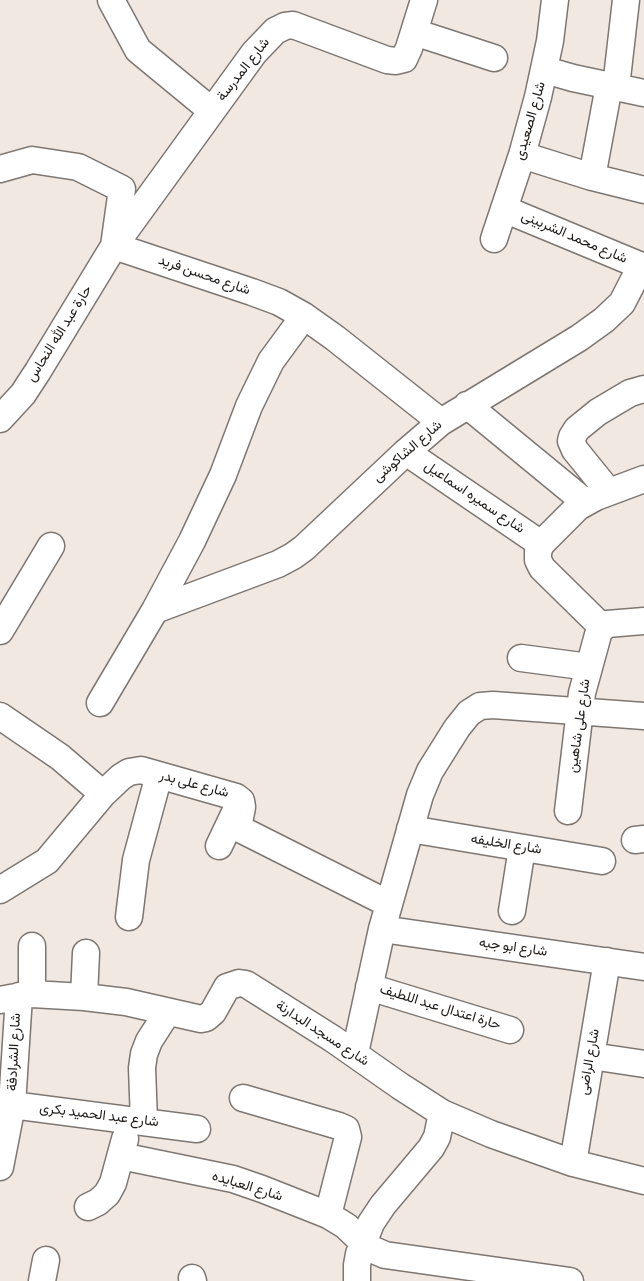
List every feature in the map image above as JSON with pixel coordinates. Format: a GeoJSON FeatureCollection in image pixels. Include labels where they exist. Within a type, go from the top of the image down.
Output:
{"type":"FeatureCollection","features":[{"type":"Feature","properties":{"kind":"street"},"geometry":{"type":"LineString","coordinates":[[111,0],[138,50],[212,112]]}},
{"type":"Feature","properties":{"kind":"street","name":"شارع المدرسة"},"geometry":{"type":"LineString","coordinates":[[114,246],[254,53],[275,30],[293,25],[387,60],[396,61],[404,59],[424,0]]}},
{"type":"Feature","properties":{"kind":"street","name":"شارع الصعيدى"},"geometry":{"type":"LineString","coordinates":[[494,240],[522,155],[545,70],[556,0]]}},
{"type":"Feature","properties":{"kind":"street"},"geometry":{"type":"LineString","coordinates":[[592,177],[613,86],[626,0]]}},
{"type":"Feature","properties":{"kind":"street"},"geometry":{"type":"LineString","coordinates":[[414,32],[494,58]]}},
{"type":"Feature","properties":{"kind":"street"},"geometry":{"type":"LineString","coordinates":[[545,70],[644,93]]}},
{"type":"Feature","properties":{"kind":"street"},"geometry":{"type":"LineString","coordinates":[[522,155],[592,177],[644,190]]}},
{"type":"Feature","properties":{"kind":"street"},"geometry":{"type":"LineString","coordinates":[[0,169],[32,160],[78,167],[122,189],[114,246]]}},
{"type":"Feature","properties":{"kind":"street","name":"شارع محمد الشربينى"},"geometry":{"type":"LineString","coordinates":[[504,209],[642,267]]}},
{"type":"Feature","properties":{"kind":"street","name":"شارع محسن فريد"},"geometry":{"type":"LineString","coordinates":[[114,246],[279,302],[304,316],[335,338],[441,422]]}},
{"type":"Feature","properties":{"kind":"street","name":"حارة عبد الله النحاس"},"geometry":{"type":"LineString","coordinates":[[0,419],[23,394],[114,246]]}},
{"type":"Feature","properties":{"kind":"street","name":"شارع الشاكوشى"},"geometry":{"type":"LineString","coordinates":[[155,610],[278,564],[293,556],[441,422],[579,338],[604,320],[622,303],[642,267]]}},
{"type":"Feature","properties":{"kind":"street"},"geometry":{"type":"LineString","coordinates":[[100,703],[155,610],[192,541],[217,490],[249,406],[271,361],[304,316]]}},
{"type":"Feature","properties":{"kind":"street"},"geometry":{"type":"LineString","coordinates":[[597,497],[571,441],[572,437],[577,429],[598,412],[630,393],[644,389]]}},
{"type":"Feature","properties":{"kind":"street"},"geometry":{"type":"LineString","coordinates":[[467,405],[597,497]]}},
{"type":"Feature","properties":{"kind":"street","name":"شارع سميره اسماعيل"},"geometry":{"type":"LineString","coordinates":[[406,452],[544,541]]}},
{"type":"Feature","properties":{"kind":"street"},"geometry":{"type":"LineString","coordinates":[[644,479],[597,497],[571,513],[544,541],[538,552],[538,560],[542,568],[602,627],[612,624],[644,622]]}},
{"type":"Feature","properties":{"kind":"street"},"geometry":{"type":"LineString","coordinates":[[0,632],[51,546]]}},
{"type":"Feature","properties":{"kind":"street","name":"شارع على شاهين"},"geometry":{"type":"LineString","coordinates":[[568,811],[582,693],[602,627]]}},
{"type":"Feature","properties":{"kind":"street"},"geometry":{"type":"LineString","coordinates":[[521,658],[589,668]]}},
{"type":"Feature","properties":{"kind":"street"},"geometry":{"type":"LineString","coordinates":[[355,1053],[382,929],[420,795],[430,771],[457,728],[469,713],[480,706],[492,705],[644,716]]}},
{"type":"Feature","properties":{"kind":"street"},"geometry":{"type":"LineString","coordinates":[[0,716],[60,757],[103,794]]}},
{"type":"Feature","properties":{"kind":"street","name":"شارع على بدر"},"geometry":{"type":"LineString","coordinates":[[3,883],[47,861],[103,794],[121,777],[129,772],[141,770],[236,797],[242,807],[239,823],[240,828],[244,831],[389,904]]}},
{"type":"Feature","properties":{"kind":"street"},"geometry":{"type":"LineString","coordinates":[[129,917],[136,860],[159,776]]}},
{"type":"Feature","properties":{"kind":"street"},"geometry":{"type":"LineString","coordinates":[[219,846],[240,801]]}},
{"type":"Feature","properties":{"kind":"street","name":"شارع الخليفه"},"geometry":{"type":"LineString","coordinates":[[410,829],[602,860]]}},
{"type":"Feature","properties":{"kind":"street"},"geometry":{"type":"LineString","coordinates":[[512,911],[522,848]]}},
{"type":"Feature","properties":{"kind":"street","name":"شارع ابو جبه"},"geometry":{"type":"LineString","coordinates":[[382,929],[644,967]]}},
{"type":"Feature","properties":{"kind":"street","name":"شارع الشرادفة"},"geometry":{"type":"LineString","coordinates":[[0,1167],[17,997],[32,946]]}},
{"type":"Feature","properties":{"kind":"street"},"geometry":{"type":"LineString","coordinates":[[84,997],[86,953]]}},
{"type":"Feature","properties":{"kind":"street","name":"شارع الراضى"},"geometry":{"type":"LineString","coordinates":[[573,1163],[606,961]]}},
{"type":"Feature","properties":{"kind":"street","name":"شارع مسجد البدارنة"},"geometry":{"type":"LineString","coordinates":[[17,997],[84,997],[126,1002],[196,1019],[206,1018],[213,1012],[228,987],[239,983],[246,984],[355,1053],[400,1086],[442,1113],[491,1134],[573,1163],[644,1181]]}},
{"type":"Feature","properties":{"kind":"street","name":"حارة اعتدال عبد اللطيف"},"geometry":{"type":"LineString","coordinates":[[369,987],[510,1030]]}},
{"type":"Feature","properties":{"kind":"street"},"geometry":{"type":"LineString","coordinates":[[88,1207],[98,1202],[107,1194],[113,1183],[121,1156],[137,1120],[144,1054],[149,1041],[167,1013]]}},
{"type":"Feature","properties":{"kind":"street"},"geometry":{"type":"LineString","coordinates":[[591,1056],[644,1064]]}},
{"type":"Feature","properties":{"kind":"street"},"geometry":{"type":"LineString","coordinates":[[243,1098],[346,1129],[348,1137],[328,1215]]}},
{"type":"Feature","properties":{"kind":"street","name":"شارع عبد الحميد بكرى"},"geometry":{"type":"LineString","coordinates":[[6,1105],[197,1129]]}},
{"type":"Feature","properties":{"kind":"street"},"geometry":{"type":"LineString","coordinates":[[357,1281],[357,1265],[362,1243],[371,1223],[382,1205],[431,1148],[441,1126],[442,1113]]}},
{"type":"Feature","properties":{"kind":"street","name":"شارع العبايده"},"geometry":{"type":"LineString","coordinates":[[121,1156],[232,1180],[262,1189],[328,1215],[346,1226],[362,1243],[376,1252],[394,1257],[554,1280]]}}]}
